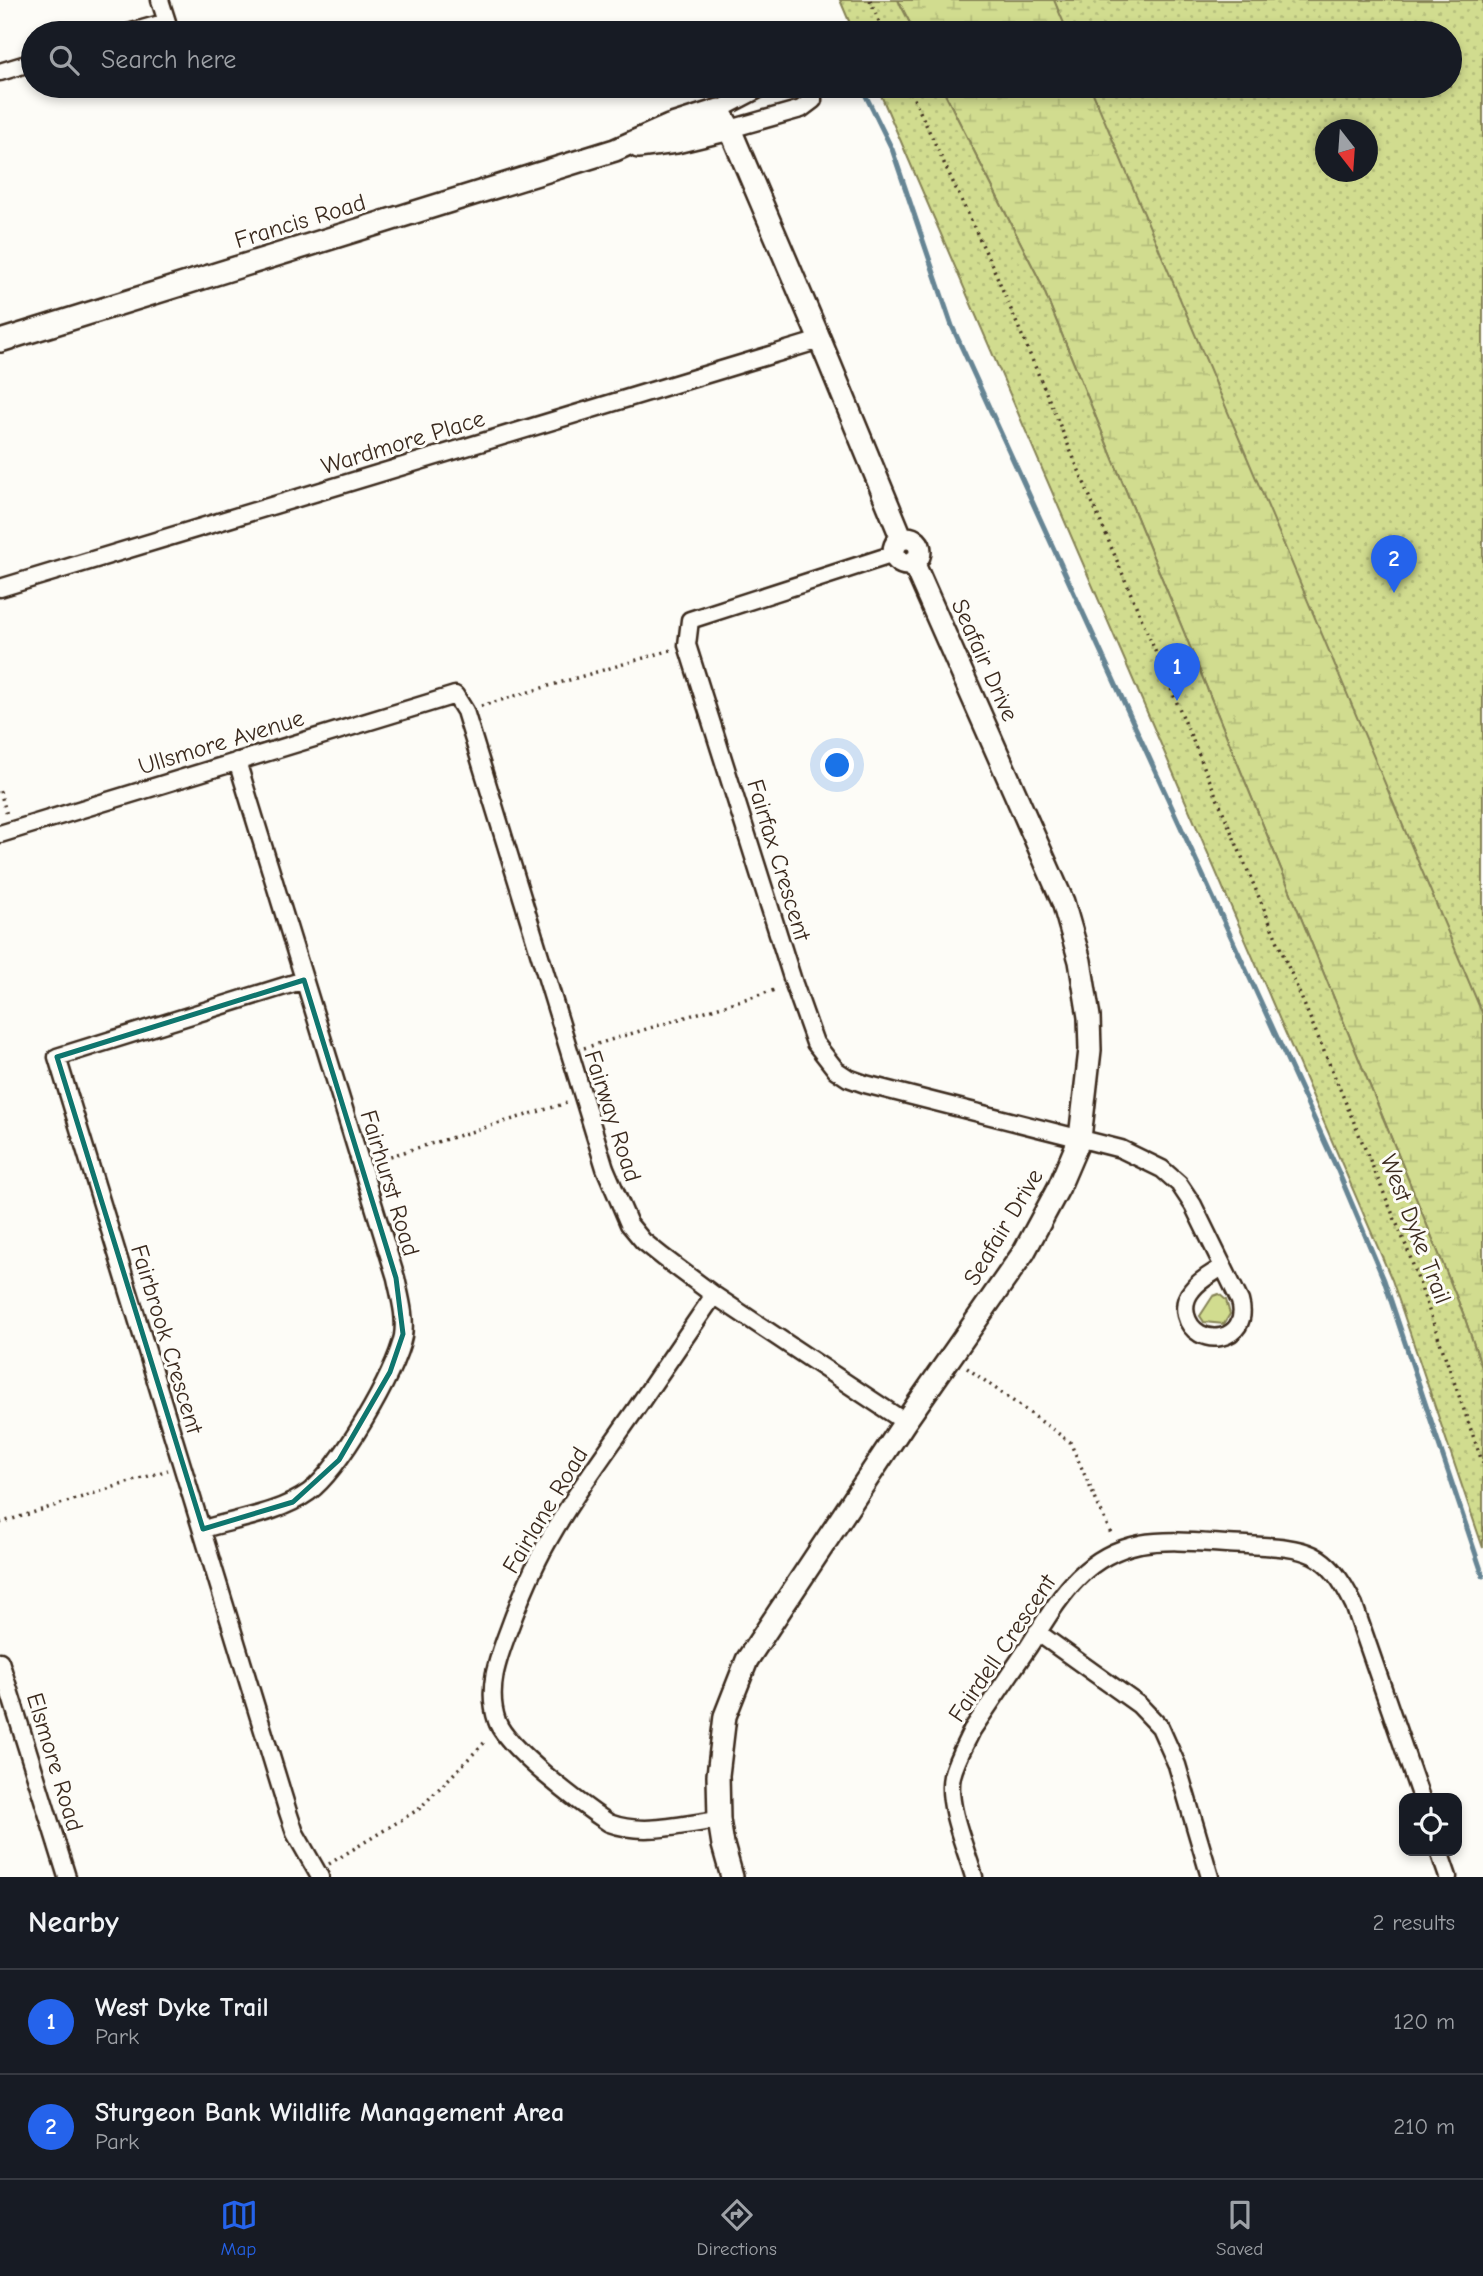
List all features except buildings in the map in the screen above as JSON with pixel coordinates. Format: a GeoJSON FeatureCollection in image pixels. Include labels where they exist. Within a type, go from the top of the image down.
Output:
{"type":"FeatureCollection","features":[{"type":"Feature","properties":{"kind":"street"},"geometry":{"type":"LineString","coordinates":[[160,0],[167,21]]}},
{"type":"Feature","properties":{"kind":"street"},"geometry":{"type":"LineString","coordinates":[[0,72],[21,66]]}},
{"type":"Feature","properties":{"kind":"street","name":"Francis Road"},"geometry":{"type":"LineString","coordinates":[[0,341],[615,150],[669,126],[719,110],[742,98]]}},
{"type":"Feature","properties":{"kind":"street","name":"Francis Road"},"geometry":{"type":"LineString","coordinates":[[615,150],[676,142],[730,130],[801,109],[813,98]]}},
{"type":"Feature","properties":{"kind":"street","name":"Seafair Drive"},"geometry":{"type":"LineString","coordinates":[[719,110],[820,340],[903,552],[1052,877],[1072,929],[1087,992],[1090,1050],[1080,1138],[1039,1228],[905,1422],[747,1660],[734,1689],[726,1716],[718,1775],[719,1820],[732,1877]]}},
{"type":"Feature","properties":{"kind":"street","name":"Wardmore Place"},"geometry":{"type":"LineString","coordinates":[[0,588],[820,340]]}},
{"type":"Feature","properties":{"kind":"street"},"geometry":{"type":"LineString","coordinates":[[687,645],[690,620],[903,552]]}},
{"type":"Feature","properties":{"kind":"street","name":"Fairfax Crescent"},"geometry":{"type":"LineString","coordinates":[[687,645],[794,984],[815,1043],[836,1070],[848,1078],[892,1091],[1121,1149],[1162,1169],[1179,1184],[1193,1205],[1222,1267]]}},
{"type":"Feature","properties":{"kind":"street","name":"Fairway Road"},"geometry":{"type":"LineString","coordinates":[[455,695],[465,711],[605,1168],[629,1224],[663,1257],[714,1296],[905,1422]]}},
{"type":"Feature","properties":{"kind":"street","name":"Ullsmore Avenue"},"geometry":{"type":"LineString","coordinates":[[6,832],[455,695]]}},
{"type":"Feature","properties":{"kind":"street","name":"Fairhurst Road"},"geometry":{"type":"LineString","coordinates":[[203,1529],[293,1502],[324,1479],[339,1460],[390,1372],[399,1352],[404,1316],[396,1278],[237,761]]}},
{"type":"Feature","properties":{"kind":"street","name":"Fairbrook Crescent"},"geometry":{"type":"LineString","coordinates":[[304,981],[57,1057],[295,1833],[319,1877]]}},
{"type":"Feature","properties":{"kind":"street","name":"Fairlane Road"},"geometry":{"type":"LineString","coordinates":[[714,1296],[571,1503],[523,1592],[497,1660],[492,1686],[493,1705],[499,1727],[523,1756],[609,1823],[624,1829],[643,1830],[719,1820]]}},
{"type":"Feature","properties":{"kind":"street","name":"Fairdell Crescent"},"geometry":{"type":"LineString","coordinates":[[974,1877],[951,1794],[952,1777],[972,1730],[1063,1592],[1095,1563],[1138,1545],[1158,1542],[1286,1547],[1309,1553],[1328,1564],[1342,1581],[1354,1605],[1419,1793]]}},
{"type":"Feature","properties":{"kind":"street"},"geometry":{"type":"LineString","coordinates":[[1037,1632],[1139,1704],[1160,1727],[1177,1765],[1210,1877]]}},
{"type":"Feature","properties":{"kind":"street","name":"Elsmore Road"},"geometry":{"type":"LineString","coordinates":[[0,1661],[67,1877]]}},
{"type":"Feature","properties":{"kind":"street"},"geometry":{"type":"LineString","coordinates":[[1441,1856],[1448,1877]]}},
{"type":"Feature","properties":{"kind":"path"},"geometry":{"type":"LineString","coordinates":[[870,0],[879,21]]}},
{"type":"Feature","properties":{"kind":"path","name":"West Dyke Trail"},"geometry":{"type":"LineString","coordinates":[[914,98],[1001,287],[1407,1248],[1483,1464]]}},
{"type":"Feature","properties":{"kind":"path"},"geometry":{"type":"LineString","coordinates":[[465,711],[687,645]]}},
{"type":"Feature","properties":{"kind":"path"},"geometry":{"type":"LineString","coordinates":[[0,791],[6,832]]}},
{"type":"Feature","properties":{"kind":"path"},"geometry":{"type":"LineString","coordinates":[[569,1052],[794,984]]}},
{"type":"Feature","properties":{"kind":"path"},"geometry":{"type":"LineString","coordinates":[[361,1164],[583,1098]]}},
{"type":"Feature","properties":{"kind":"path"},"geometry":{"type":"LineString","coordinates":[[951,1357],[1070,1442],[1118,1552]]}},
{"type":"Feature","properties":{"kind":"path"},"geometry":{"type":"LineString","coordinates":[[0,1523],[182,1466]]}},
{"type":"Feature","properties":{"kind":"path"},"geometry":{"type":"LineString","coordinates":[[319,1877],[329,1864],[419,1809],[499,1727]]}},
{"type":"Feature","properties":{"kind":"highlighted area"},"geometry":{"type":"Polygon","coordinates":[[[304,980],[396,1278],[403,1334],[390,1372],[339,1460],[293,1502],[203,1529],[57,1057],[304,980]]]}},
{"type":"Feature","properties":{"kind":"green space"},"geometry":{"type":"Polygon","coordinates":[[[840,0],[898,0],[909,21],[849,21],[840,0]]]}},
{"type":"Feature","properties":{"kind":"green space"},"geometry":{"type":"Polygon","coordinates":[[[898,0],[1483,0],[1483,1371],[1463,1313],[1040,281],[947,98],[1462,98],[1462,21],[909,21],[898,0]]]}},
{"type":"Feature","properties":{"kind":"green space"},"geometry":{"type":"Polygon","coordinates":[[[1054,0],[1483,0],[1483,1015],[1095,98],[1462,98],[1462,21],[1063,21],[1054,0]]]}},
{"type":"Feature","properties":{"kind":"green space"},"geometry":{"type":"Polygon","coordinates":[[[882,98],[947,98],[1040,281],[1463,1313],[1483,1371],[1483,1548],[1392,1280],[882,98]]]}},
{"type":"Feature","properties":{"kind":"green space"},"geometry":{"type":"Polygon","coordinates":[[[1219,1294],[1226,1300],[1230,1314],[1224,1324],[1204,1322],[1200,1316],[1213,1296],[1219,1294]]]}},
{"type":"Feature","properties":{"kind":"waterway"},"geometry":{"type":"LineString","coordinates":[[867,98],[892,149],[952,326],[1338,1171],[1384,1280],[1483,1576]]}},
{"type":"Feature","properties":{"kind":"place","name":"Sturgeon Bank Wildlife Management Area"},"geometry":{"type":"Point","coordinates":[1394,593]}},
{"type":"Feature","properties":{"kind":"place","name":"West Dyke Trail"},"geometry":{"type":"Point","coordinates":[1177,701]}}]}
